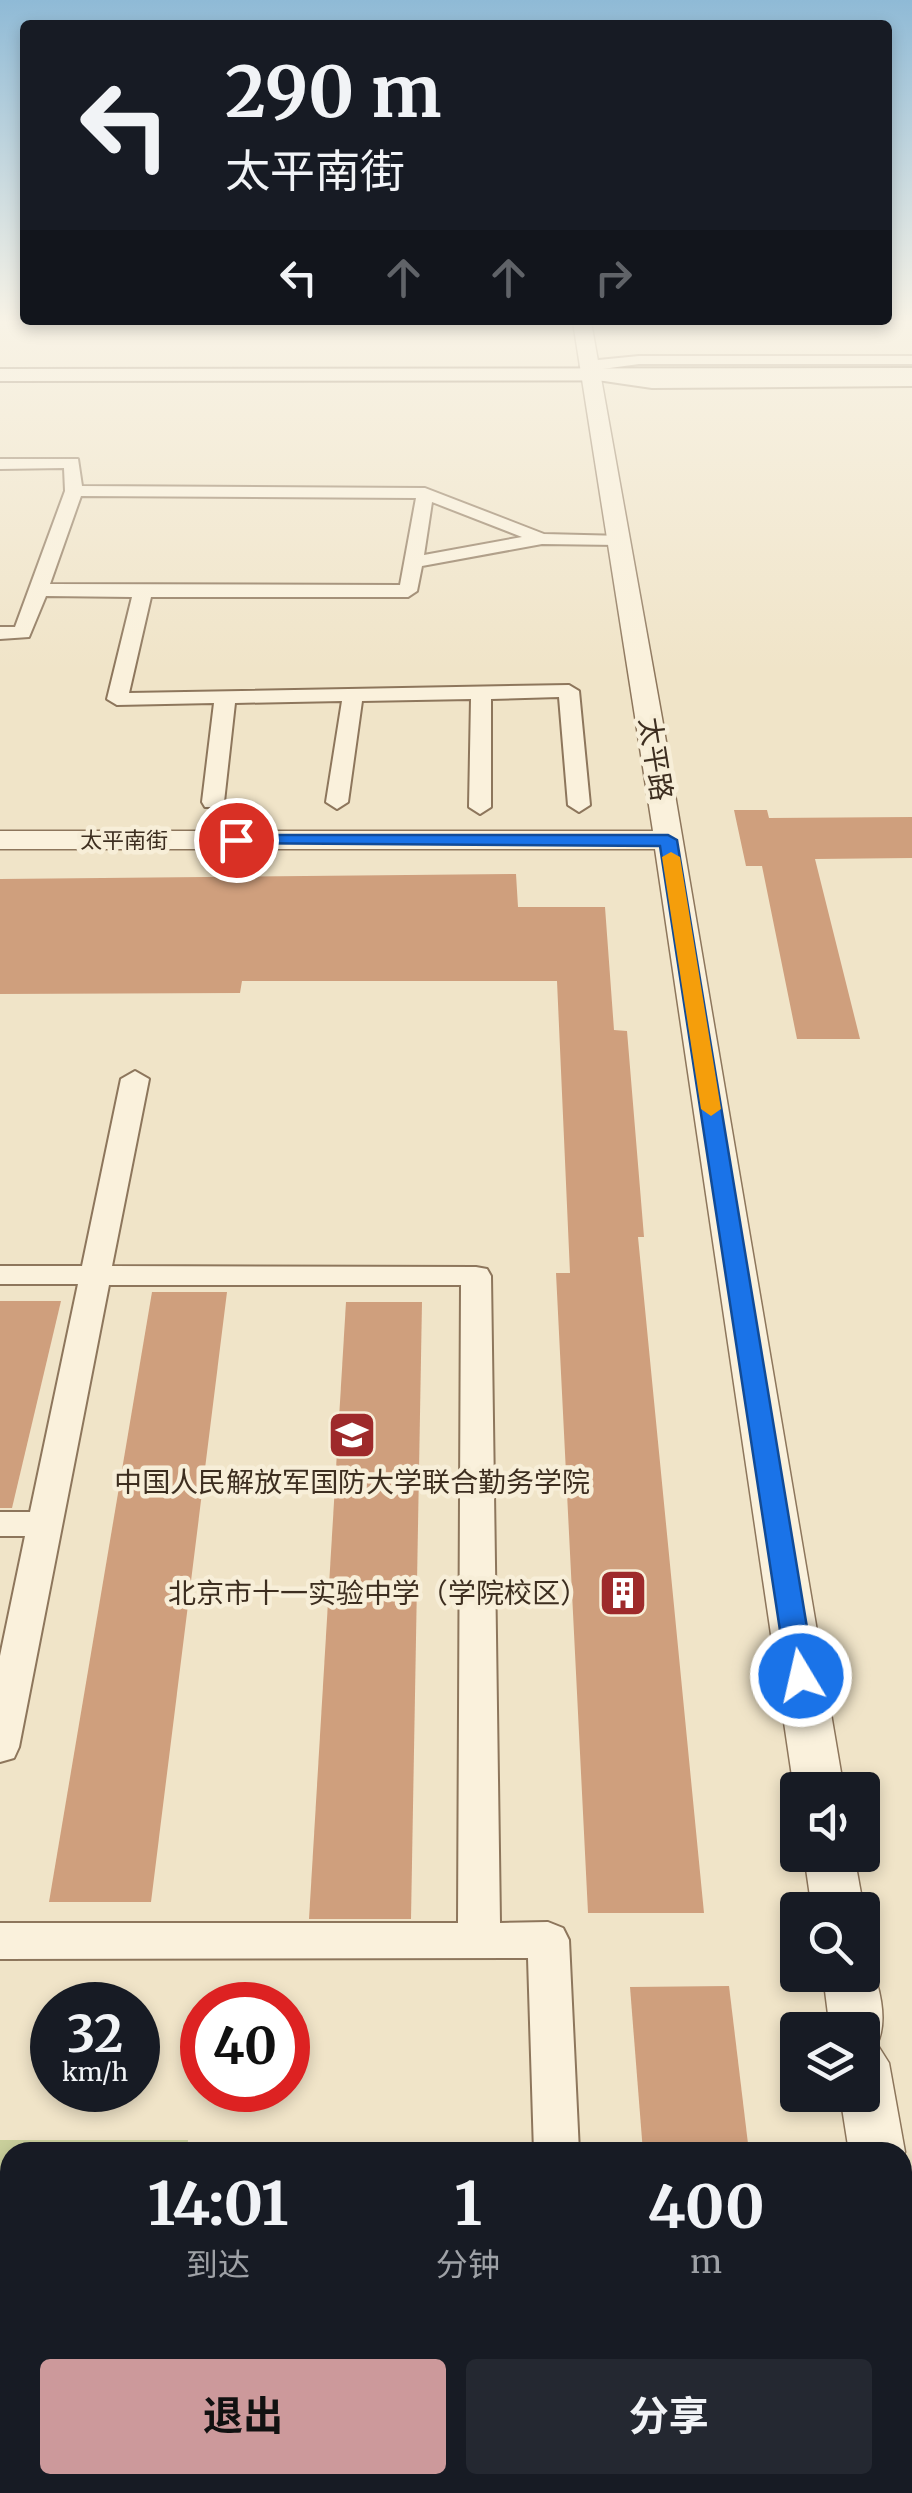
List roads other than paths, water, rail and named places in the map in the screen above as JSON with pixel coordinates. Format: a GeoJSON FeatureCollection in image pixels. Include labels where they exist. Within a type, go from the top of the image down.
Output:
{"type":"FeatureCollection","features":[{"type":"Feature","properties":{"kind":"street","name":"太平路"},"geometry":{"type":"LineString","coordinates":[[601,438],[816,1772]]}},
{"type":"Feature","properties":{"kind":"street"},"geometry":{"type":"LineString","coordinates":[[0,464],[72,463],[74,491],[22,632],[0,633]]}},
{"type":"Feature","properties":{"kind":"street"},"geometry":{"type":"LineString","coordinates":[[74,491],[425,493],[542,539]]}},
{"type":"Feature","properties":{"kind":"street"},"geometry":{"type":"LineString","coordinates":[[39,590],[408,591],[425,493]]}},
{"type":"Feature","properties":{"kind":"street"},"geometry":{"type":"LineString","coordinates":[[414,562],[542,539],[618,540]]}},
{"type":"Feature","properties":{"kind":"street"},"geometry":{"type":"LineString","coordinates":[[142,591],[118,699],[569,691],[579,804]]}},
{"type":"Feature","properties":{"kind":"street"},"geometry":{"type":"LineString","coordinates":[[480,807],[481,692]]}},
{"type":"Feature","properties":{"kind":"street"},"geometry":{"type":"LineString","coordinates":[[337,802],[353,695]]}},
{"type":"Feature","properties":{"kind":"street"},"geometry":{"type":"LineString","coordinates":[[213,802],[225,697]]}},
{"type":"Feature","properties":{"kind":"street","name":"太平南街"},"geometry":{"type":"LineString","coordinates":[[0,840],[668,840]]}},
{"type":"Feature","properties":{"kind":"street"},"geometry":{"type":"LineString","coordinates":[[0,1747],[135,1079]]}},
{"type":"Feature","properties":{"kind":"street"},"geometry":{"type":"LineString","coordinates":[[0,1276],[476,1276],[479,1940]]}},
{"type":"Feature","properties":{"kind":"street"},"geometry":{"type":"LineString","coordinates":[[0,1524],[46,1524]]}},
{"type":"Feature","properties":{"kind":"street"},"geometry":{"type":"LineString","coordinates":[[0,1942],[548,1940],[556,2142]]}},
{"type":"Feature","properties":{"kind":"street"},"geometry":{"type":"LineString","coordinates":[[870,2112],[875,2142]]}},
{"type":"Feature","properties":{"kind":"place","name":"中国人民解放军国防大学联合勤务学院"},"geometry":{"type":"Point","coordinates":[352,1435]}},
{"type":"Feature","properties":{"kind":"place","name":"北京市十一实验中学（学院校区）"},"geometry":{"type":"Point","coordinates":[623,1593]}}]}
